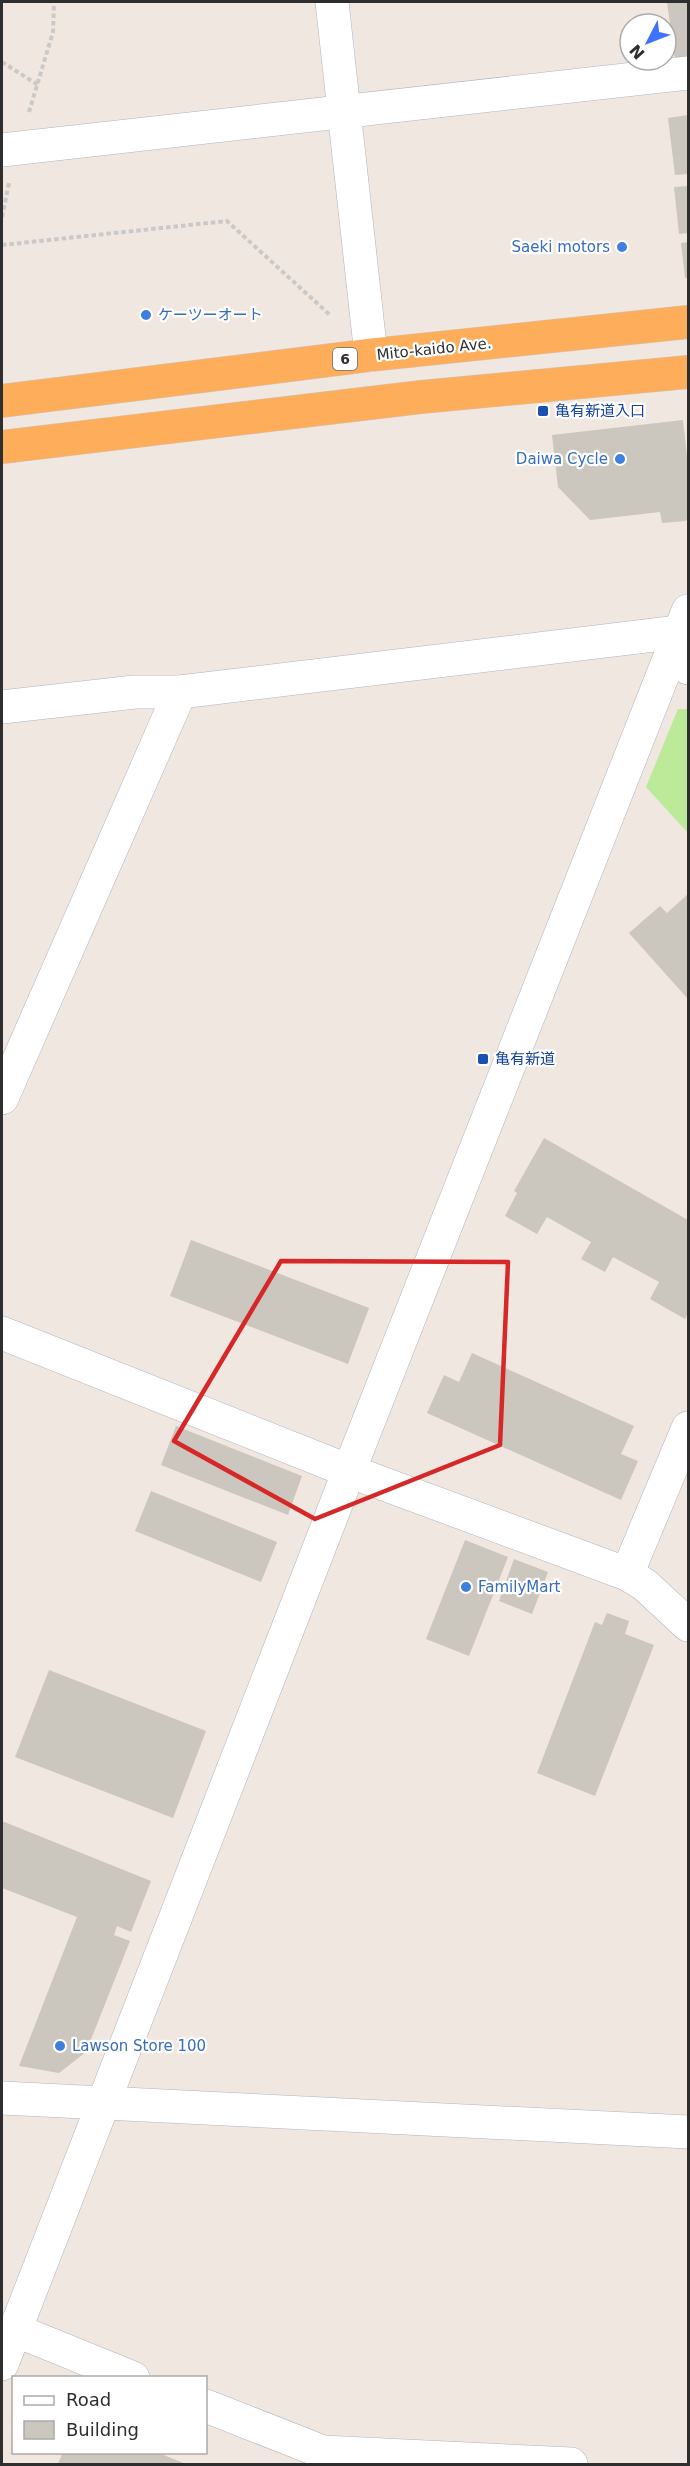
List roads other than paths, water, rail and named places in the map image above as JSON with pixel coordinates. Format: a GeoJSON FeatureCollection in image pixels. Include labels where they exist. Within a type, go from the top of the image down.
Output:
{"type":"FeatureCollection","features":[{"type":"Feature","properties":{"kind":"highway","name":"Mito-kaido Ave."},"geometry":{"type":"LineString","coordinates":[[2,400],[371,356],[688,322]]}},
{"type":"Feature","properties":{"kind":"highway"},"geometry":{"type":"LineString","coordinates":[[2,447],[421,397],[688,372]]}},
{"type":"Feature","properties":{"kind":"street"},"geometry":{"type":"LineString","coordinates":[[332,2],[371,356]]}},
{"type":"Feature","properties":{"kind":"street"},"geometry":{"type":"LineString","coordinates":[[2,150],[688,73]]}},
{"type":"Feature","properties":{"kind":"street"},"geometry":{"type":"LineString","coordinates":[[2,707],[135,692],[180,692],[683,638],[349,1471],[2,2364]]}},
{"type":"Feature","properties":{"kind":"street"},"geometry":{"type":"LineString","coordinates":[[2,1098],[180,692]]}},
{"type":"Feature","properties":{"kind":"street"},"geometry":{"type":"LineString","coordinates":[[2,1333],[349,1471],[627,1574],[645,1585],[688,1625]]}},
{"type":"Feature","properties":{"kind":"street"},"geometry":{"type":"LineString","coordinates":[[627,1574],[688,1428]]}},
{"type":"Feature","properties":{"kind":"street"},"geometry":{"type":"LineString","coordinates":[[2,2098],[688,2132]]}},
{"type":"Feature","properties":{"kind":"street"},"geometry":{"type":"LineString","coordinates":[[15,2330],[128,2376]]}},
{"type":"Feature","properties":{"kind":"street"},"geometry":{"type":"LineString","coordinates":[[207,2406],[323,2452],[571,2464]]}},
{"type":"Feature","properties":{"kind":"place","name":"Saeki motors"},"geometry":{"type":"Point","coordinates":[622,247]}},
{"type":"Feature","properties":{"kind":"place","name":"ケーツーオート"},"geometry":{"type":"Point","coordinates":[146,315]}},
{"type":"Feature","properties":{"kind":"place","name":"亀有新道入口"},"geometry":{"type":"Point","coordinates":[543,411]}},
{"type":"Feature","properties":{"kind":"place","name":"Daiwa Cycle"},"geometry":{"type":"Point","coordinates":[620,459]}},
{"type":"Feature","properties":{"kind":"place","name":"亀有新道"},"geometry":{"type":"Point","coordinates":[483,1059]}},
{"type":"Feature","properties":{"kind":"place","name":"FamilyMart"},"geometry":{"type":"Point","coordinates":[466,1587]}},
{"type":"Feature","properties":{"kind":"place","name":"Lawson Store 100"},"geometry":{"type":"Point","coordinates":[60,2046]}}]}
